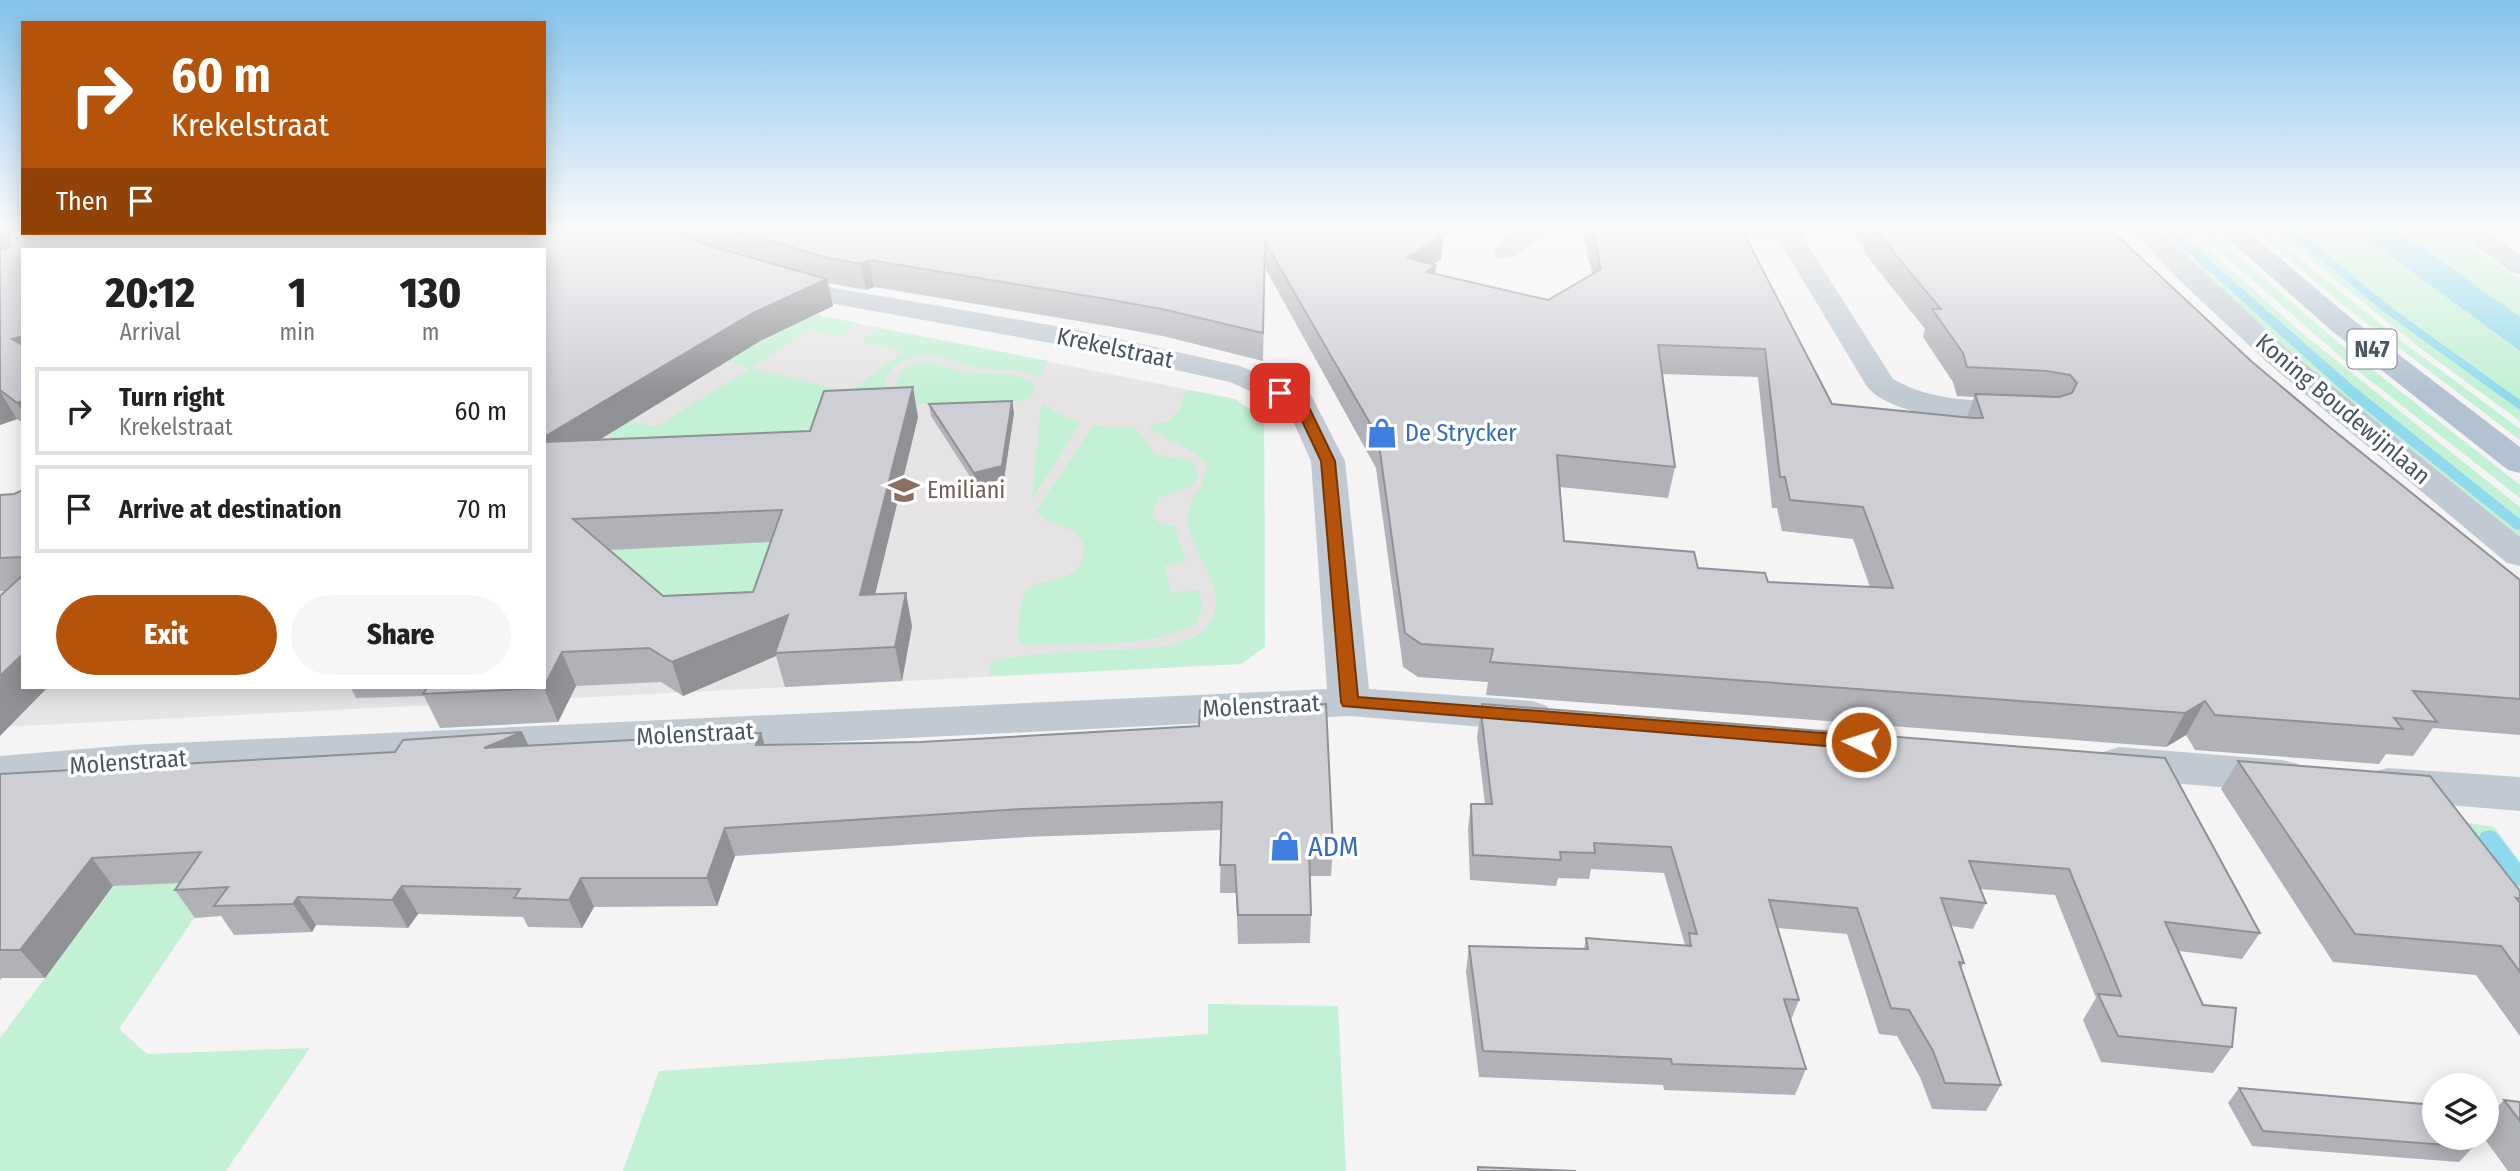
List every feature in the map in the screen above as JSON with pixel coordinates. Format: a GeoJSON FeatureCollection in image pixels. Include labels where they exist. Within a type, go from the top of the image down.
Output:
{"type":"FeatureCollection","features":[{"type":"Feature","properties":{"kind":"main road","name":"N47"},"geometry":{"type":"LineString","coordinates":[[2292,283],[2342,325],[2520,463]]}},
{"type":"Feature","properties":{"kind":"street","name":"Krekelstraat"},"geometry":{"type":"LineString","coordinates":[[788,283],[829,295],[1073,338],[1240,375],[1300,402],[1328,461],[1349,702]]}},
{"type":"Feature","properties":{"kind":"street"},"geometry":{"type":"LineString","coordinates":[[1817,283],[1874,377],[1889,391],[1937,406],[2047,414]]}},
{"type":"Feature","properties":{"kind":"street","name":"Koning Boudewijnlaan"},"geometry":{"type":"LineString","coordinates":[[2199,283],[2239,321],[2347,414],[2520,555]]}},
{"type":"Feature","properties":{"kind":"street","name":"Molenstraat"},"geometry":{"type":"LineString","coordinates":[[0,772],[143,761],[1349,702],[1576,720]]}},
{"type":"Feature","properties":{"kind":"street"},"geometry":{"type":"LineString","coordinates":[[2077,759],[2520,794]]}},
{"type":"Feature","properties":{"kind":"shaded area","name":"Emiliani"},"geometry":{"type":"Polygon","coordinates":[[[546,283],[701,283],[810,317],[816,315],[1235,399],[1264,419],[1265,647],[1241,664],[0,727],[0,513],[21,689],[546,689],[546,283]]]}},
{"type":"Feature","properties":{"kind":"green space"},"geometry":{"type":"Polygon","coordinates":[[[2213,283],[2246,283],[2307,337],[2520,507],[2520,537],[2340,395],[2213,283]]]}},
{"type":"Feature","properties":{"kind":"green space"},"geometry":{"type":"Polygon","coordinates":[[[2256,283],[2269,283],[2340,344],[2520,485],[2520,498],[2344,360],[2256,283]]]}},
{"type":"Feature","properties":{"kind":"green space"},"geometry":{"type":"Polygon","coordinates":[[[2317,283],[2330,283],[2408,346],[2520,429],[2520,440],[2317,283]]]}},
{"type":"Feature","properties":{"kind":"green space"},"geometry":{"type":"Polygon","coordinates":[[[2339,283],[2427,283],[2520,351],[2520,421],[2420,348],[2339,283]]]}},
{"type":"Feature","properties":{"kind":"green space"},"geometry":{"type":"Polygon","coordinates":[[[2472,283],[2520,283],[2520,317],[2472,283]]]}},
{"type":"Feature","properties":{"kind":"green space"},"geometry":{"type":"Polygon","coordinates":[[[816,315],[858,323],[840,337],[809,330],[751,368],[848,392],[904,352],[861,342],[880,328],[1048,361],[1039,377],[1015,370],[970,366],[939,356],[915,356],[899,363],[893,369],[888,375],[884,393],[807,445],[600,455],[613,432],[631,421],[656,427],[749,369],[724,361],[749,346],[816,315]]]}},
{"type":"Feature","properties":{"kind":"green space"},"geometry":{"type":"Polygon","coordinates":[[[927,361],[965,373],[1015,375],[1035,383],[1031,397],[1020,401],[914,404],[897,391],[895,383],[905,367],[927,361]]]}},
{"type":"Feature","properties":{"kind":"green space"},"geometry":{"type":"Polygon","coordinates":[[[1187,390],[1235,399],[1264,419],[1265,647],[1241,664],[989,676],[990,662],[1038,654],[1167,646],[1195,637],[1209,623],[1215,612],[1214,589],[1189,528],[1188,516],[1205,477],[1207,463],[1200,456],[1148,426],[1170,421],[1179,410],[1187,390]]]}},
{"type":"Feature","properties":{"kind":"green space"},"geometry":{"type":"Polygon","coordinates":[[[1044,404],[1080,423],[1032,499],[1041,408],[1044,404]]]}},
{"type":"Feature","properties":{"kind":"green space"},"geometry":{"type":"Polygon","coordinates":[[[1093,426],[1137,429],[1156,455],[1193,461],[1198,477],[1191,486],[1159,498],[1152,514],[1158,522],[1175,526],[1185,562],[1164,566],[1172,593],[1198,590],[1202,603],[1199,615],[1196,624],[1156,638],[1112,643],[1024,645],[1018,640],[1021,607],[1026,591],[1033,586],[1070,574],[1082,559],[1084,545],[1080,538],[1036,511],[1093,426]]]}},
{"type":"Feature","properties":{"kind":"green space"},"geometry":{"type":"Polygon","coordinates":[[[790,540],[757,640],[546,553],[790,540]]]}},
{"type":"Feature","properties":{"kind":"green space"},"geometry":{"type":"Polygon","coordinates":[[[2458,821],[2494,827],[2520,862],[2520,894],[2458,821]]]}},
{"type":"Feature","properties":{"kind":"green space"},"geometry":{"type":"Polygon","coordinates":[[[220,880],[119,1029],[147,1054],[310,1048],[226,1171],[0,1171],[0,1038],[114,886],[220,880]]]}},
{"type":"Feature","properties":{"kind":"green space"},"geometry":{"type":"Polygon","coordinates":[[[1208,1004],[1338,1006],[1346,1171],[623,1171],[659,1071],[1208,1034],[1208,1004]]]}},
{"type":"Feature","properties":{"kind":"water"},"geometry":{"type":"Polygon","coordinates":[[[2427,283],[2472,283],[2520,317],[2520,351],[2427,283]]]}},
{"type":"Feature","properties":{"kind":"building"},"geometry":{"type":"Polygon","coordinates":[[[0,283],[21,283],[21,337],[12,339],[21,344],[21,402],[17,403],[0,390],[0,283]]]}},
{"type":"Feature","properties":{"kind":"building"},"geometry":{"type":"Polygon","coordinates":[[[546,283],[819,283],[753,313],[546,436],[546,283]]]}},
{"type":"Feature","properties":{"kind":"building"},"geometry":{"type":"Polygon","coordinates":[[[1007,283],[1264,283],[1263,333],[1162,309],[1007,283]]]}},
{"type":"Feature","properties":{"kind":"building"},"geometry":{"type":"Polygon","coordinates":[[[1289,283],[1473,283],[1548,300],[1578,283],[1769,283],[1832,404],[1983,418],[1975,394],[2059,397],[2072,393],[2077,383],[2070,375],[2047,371],[1967,367],[1963,353],[1932,309],[1941,309],[1919,283],[2167,283],[2251,361],[2520,580],[2520,699],[2413,691],[2437,722],[2394,718],[2403,729],[2215,715],[2205,701],[2185,713],[1490,662],[1493,649],[1421,644],[1405,633],[1378,437],[1289,283]],[[1658,345],[1675,467],[1557,455],[1564,541],[1694,552],[1698,568],[1765,573],[1768,582],[1893,588],[1863,507],[1790,500],[1785,477],[1780,477],[1765,349],[1658,345]]]}},
{"type":"Feature","properties":{"kind":"building"},"geometry":{"type":"Polygon","coordinates":[[[913,387],[860,595],[906,593],[895,647],[775,653],[788,615],[672,662],[649,648],[562,652],[546,683],[546,442],[810,431],[824,391],[913,387]],[[782,510],[573,519],[663,596],[753,592],[782,510]]]}},
{"type":"Feature","properties":{"kind":"building"},"geometry":{"type":"Polygon","coordinates":[[[1012,401],[1002,466],[974,473],[929,404],[1012,401]]]}},
{"type":"Feature","properties":{"kind":"building"},"geometry":{"type":"Polygon","coordinates":[[[21,491],[21,557],[0,558],[0,495],[21,491]]]}},
{"type":"Feature","properties":{"kind":"building"},"geometry":{"type":"Polygon","coordinates":[[[21,577],[21,656],[0,676],[0,596],[21,577]]]}},
{"type":"Feature","properties":{"kind":"building"},"geometry":{"type":"Polygon","coordinates":[[[426,689],[524,689],[423,694],[426,689]]]}},
{"type":"Feature","properties":{"kind":"building"},"geometry":{"type":"Polygon","coordinates":[[[1326,704],[1333,848],[1309,848],[1311,915],[1238,915],[1235,865],[1220,865],[1222,802],[1022,809],[725,828],[707,878],[581,878],[569,900],[514,898],[520,889],[402,886],[392,900],[298,897],[293,904],[214,906],[228,887],[175,890],[201,852],[92,858],[20,950],[0,950],[0,774],[395,752],[403,740],[522,732],[484,748],[761,733],[756,745],[921,742],[1199,726],[1200,710],[1326,704]]]}},
{"type":"Feature","properties":{"kind":"building"},"geometry":{"type":"Polygon","coordinates":[[[1482,704],[2165,758],[2260,933],[2165,922],[2203,1005],[2236,1008],[2232,1047],[2118,1036],[2098,994],[2121,996],[2069,869],[1969,861],[1986,903],[1941,898],[1964,963],[1959,962],[2001,1085],[1945,1083],[1933,1051],[1909,1010],[1891,1008],[1857,908],[1769,900],[1799,1000],[1784,999],[1806,1069],[1672,1064],[1671,1059],[1483,1051],[1469,946],[1588,949],[1586,938],[1691,946],[1689,933],[1697,934],[1671,847],[1594,843],[1595,853],[1560,852],[1561,860],[1473,855],[1471,804],[1492,804],[1482,704]]]}},
{"type":"Feature","properties":{"kind":"building"},"geometry":{"type":"Polygon","coordinates":[[[2238,761],[2430,776],[2520,891],[2520,899],[2516,898],[2520,903],[2520,972],[2501,946],[2355,934],[2238,761]]]}},
{"type":"Feature","properties":{"kind":"building"},"geometry":{"type":"Polygon","coordinates":[[[2239,1088],[2422,1104],[2422,1143],[2263,1131],[2239,1088]]]}},
{"type":"Feature","properties":{"kind":"building"},"geometry":{"type":"Polygon","coordinates":[[[2504,1100],[2520,1102],[2520,1121],[2504,1100]]]}},
{"type":"Feature","properties":{"kind":"building"},"geometry":{"type":"Polygon","coordinates":[[[1478,1167],[1576,1171],[1478,1171],[1478,1167]]]}},
{"type":"Feature","properties":{"kind":"waterway"},"geometry":{"type":"LineString","coordinates":[[2228,283],[2352,392],[2520,526]]}},
{"type":"Feature","properties":{"kind":"waterway"},"geometry":{"type":"LineString","coordinates":[[2355,283],[2520,406]]}},
{"type":"Feature","properties":{"kind":"waterway"},"geometry":{"type":"LineString","coordinates":[[2489,837],[2520,878]]}},
{"type":"Feature","properties":{"kind":"place","name":"De Strycker"},"geometry":{"type":"Point","coordinates":[1382,433]}},
{"type":"Feature","properties":{"kind":"place","name":"Emiliani"},"geometry":{"type":"Point","coordinates":[904,490]}},
{"type":"Feature","properties":{"kind":"place","name":"ADM"},"geometry":{"type":"Point","coordinates":[1285,846]}},
{"type":"Feature","properties":{"kind":"route"},"geometry":{"type":"LineString","coordinates":[[1280,393],[1300,402],[1328,461],[1349,702],[1861,742]]}}]}
